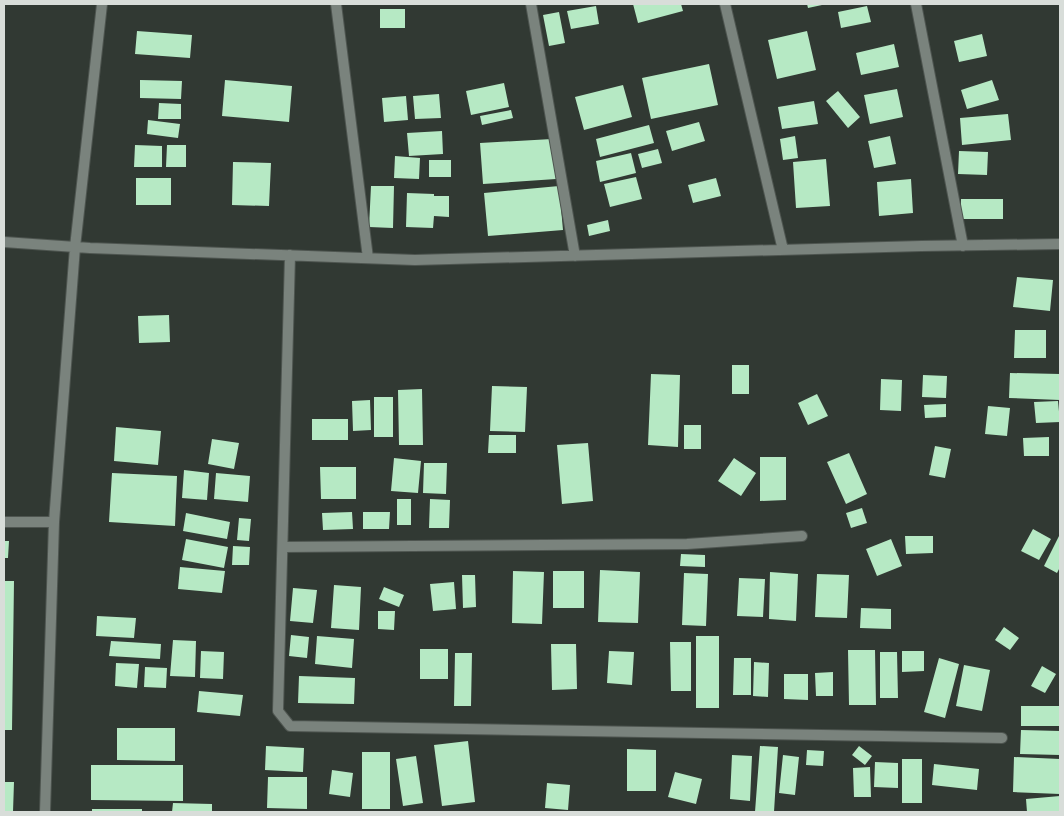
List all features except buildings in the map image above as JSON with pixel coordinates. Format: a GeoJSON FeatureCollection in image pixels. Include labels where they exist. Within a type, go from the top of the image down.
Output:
{"type":"FeatureCollection","features":[{"type":"Feature","properties":{"kind":"street"},"geometry":{"type":"LineString","coordinates":[[45,812],[54,522],[75,246],[102,4]]}},
{"type":"Feature","properties":{"kind":"street"},"geometry":{"type":"LineString","coordinates":[[336,4],[368,258]]}},
{"type":"Feature","properties":{"kind":"street"},"geometry":{"type":"LineString","coordinates":[[530,4],[575,256]]}},
{"type":"Feature","properties":{"kind":"street"},"geometry":{"type":"LineString","coordinates":[[725,4],[783,250]]}},
{"type":"Feature","properties":{"kind":"street"},"geometry":{"type":"LineString","coordinates":[[916,4],[963,246]]}},
{"type":"Feature","properties":{"kind":"street"},"geometry":{"type":"LineString","coordinates":[[4,242],[415,260],[1060,244]]}},
{"type":"Feature","properties":{"kind":"street"},"geometry":{"type":"LineString","coordinates":[[290,255],[278,711],[290,726],[1002,738]]}},
{"type":"Feature","properties":{"kind":"street"},"geometry":{"type":"LineString","coordinates":[[4,522],[54,522]]}},
{"type":"Feature","properties":{"kind":"street"},"geometry":{"type":"LineString","coordinates":[[283,547],[687,544],[802,536]]}}]}
